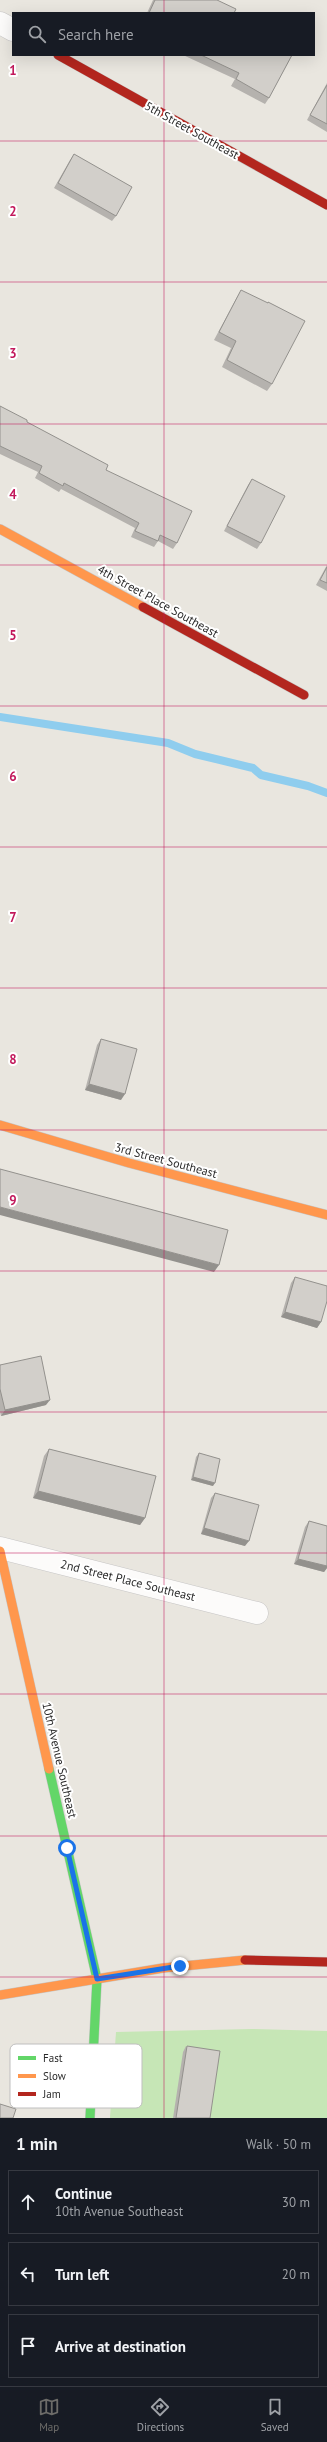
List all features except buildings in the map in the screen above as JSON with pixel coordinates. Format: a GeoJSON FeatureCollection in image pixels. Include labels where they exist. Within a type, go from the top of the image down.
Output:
{"type":"FeatureCollection","features":[{"type":"Feature","properties":{"kind":"street"},"geometry":{"type":"LineString","coordinates":[[0,22],[12,29]]}},
{"type":"Feature","properties":{"kind":"street","name":"5th Street Southeast"},"geometry":{"type":"LineString","coordinates":[[60,56],[327,205]]}},
{"type":"Feature","properties":{"kind":"street","name":"4th Street Place Southeast"},"geometry":{"type":"LineString","coordinates":[[0,528],[304,695]]}},
{"type":"Feature","properties":{"kind":"street","name":"3rd Street Southeast"},"geometry":{"type":"LineString","coordinates":[[0,1125],[128,1163],[327,1215]]}},
{"type":"Feature","properties":{"kind":"street","name":"2nd Street Place Southeast"},"geometry":{"type":"LineString","coordinates":[[0,1550],[257,1613]]}},
{"type":"Feature","properties":{"kind":"street","name":"10th Avenue Southeast"},"geometry":{"type":"LineString","coordinates":[[0,1550],[97,1979],[94,2044]]}},
{"type":"Feature","properties":{"kind":"street"},"geometry":{"type":"LineString","coordinates":[[0,1995],[180,1966],[254,1960],[327,1962]]}},
{"type":"Feature","properties":{"kind":"street","name":"10th Avenue Southeast"},"geometry":{"type":"LineString","coordinates":[[90,2118],[91,2108]]}},
{"type":"Feature","properties":{"kind":"green space"},"geometry":{"type":"Polygon","coordinates":[[[252,2029],[327,2031],[327,2118],[110,2118],[111,2108],[142,2108],[142,2044],[115,2044],[116,2032],[252,2029]]]}},
{"type":"Feature","properties":{"kind":"waterway"},"geometry":{"type":"LineString","coordinates":[[0,717],[168,743],[195,754],[253,768],[261,775],[308,786],[327,793]]}},
{"type":"Feature","properties":{"kind":"traffic: fast"},"geometry":{"type":"LineString","coordinates":[[49,1769],[97,1979],[94,2044]]}},
{"type":"Feature","properties":{"kind":"traffic: fast"},"geometry":{"type":"LineString","coordinates":[[90,2118],[91,2108]]}},
{"type":"Feature","properties":{"kind":"traffic: slow"},"geometry":{"type":"LineString","coordinates":[[0,529],[143,607]]}},
{"type":"Feature","properties":{"kind":"traffic: slow"},"geometry":{"type":"LineString","coordinates":[[0,1125],[129,1163],[327,1215]]}},
{"type":"Feature","properties":{"kind":"traffic: slow"},"geometry":{"type":"LineString","coordinates":[[0,1551],[49,1769]]}},
{"type":"Feature","properties":{"kind":"traffic: slow"},"geometry":{"type":"LineString","coordinates":[[0,1995],[163,1968],[245,1960]]}},
{"type":"Feature","properties":{"kind":"traffic: jam"},"geometry":{"type":"LineString","coordinates":[[60,56],[327,205]]}},
{"type":"Feature","properties":{"kind":"traffic: jam"},"geometry":{"type":"LineString","coordinates":[[143,607],[304,695]]}},
{"type":"Feature","properties":{"kind":"traffic: jam"},"geometry":{"type":"LineString","coordinates":[[245,1960],[327,1962]]}},
{"type":"Feature","properties":{"kind":"route"},"geometry":{"type":"LineString","coordinates":[[67,1848],[97,1979],[180,1966]]}}]}
